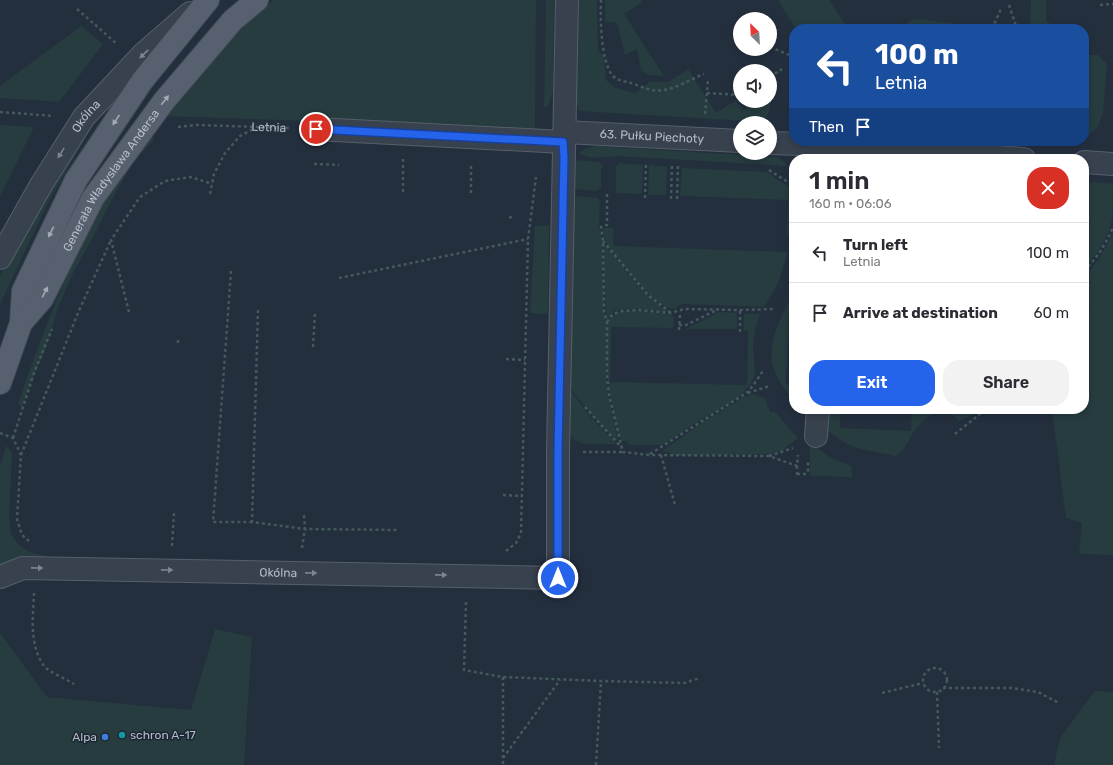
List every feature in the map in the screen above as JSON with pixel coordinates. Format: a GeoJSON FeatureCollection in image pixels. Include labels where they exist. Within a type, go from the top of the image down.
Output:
{"type":"FeatureCollection","features":[{"type":"Feature","properties":{"kind":"main road"},"geometry":{"type":"LineString","coordinates":[[21,323],[23,290],[76,180],[142,81],[208,0]]}},
{"type":"Feature","properties":{"kind":"main road","name":"Generała Władysława Andersa"},"geometry":{"type":"LineString","coordinates":[[0,383],[21,323],[42,299],[93,198],[164,101],[233,20],[257,0]]}},
{"type":"Feature","properties":{"kind":"street","name":"Okólna"},"geometry":{"type":"LineString","coordinates":[[0,258],[41,185],[84,117],[144,53],[204,0]]}},
{"type":"Feature","properties":{"kind":"street"},"geometry":{"type":"LineString","coordinates":[[558,452],[567,0]]}},
{"type":"Feature","properties":{"kind":"street"},"geometry":{"type":"LineString","coordinates":[[316,129],[540,140],[564,137]]}},
{"type":"Feature","properties":{"kind":"street","name":"63. Pułku Piechoty"},"geometry":{"type":"LineString","coordinates":[[564,137],[733,141]]}},
{"type":"Feature","properties":{"kind":"street"},"geometry":{"type":"LineString","coordinates":[[777,143],[789,144]]}},
{"type":"Feature","properties":{"kind":"street"},"geometry":{"type":"LineString","coordinates":[[832,146],[950,154]]}},
{"type":"Feature","properties":{"kind":"street"},"geometry":{"type":"LineString","coordinates":[[1089,162],[1113,164]]}},
{"type":"Feature","properties":{"kind":"street"},"geometry":{"type":"LineString","coordinates":[[816,436],[818,414]]}},
{"type":"Feature","properties":{"kind":"street","name":"Okólna"},"geometry":{"type":"LineString","coordinates":[[0,577],[23,568],[35,568],[558,578],[558,452]]}},
{"type":"Feature","properties":{"kind":"path"},"geometry":{"type":"LineString","coordinates":[[601,0],[604,50],[608,67],[613,75],[619,80],[630,82],[649,90],[664,90],[704,74]]}},
{"type":"Feature","properties":{"kind":"path"},"geometry":{"type":"LineString","coordinates":[[1100,5],[1113,4]]}},
{"type":"Feature","properties":{"kind":"path"},"geometry":{"type":"LineString","coordinates":[[1009,5],[1015,24]]}},
{"type":"Feature","properties":{"kind":"path"},"geometry":{"type":"LineString","coordinates":[[77,9],[122,48]]}},
{"type":"Feature","properties":{"kind":"path"},"geometry":{"type":"LineString","coordinates":[[994,24],[1001,9]]}},
{"type":"Feature","properties":{"kind":"path"},"geometry":{"type":"LineString","coordinates":[[777,51],[789,55]]}},
{"type":"Feature","properties":{"kind":"path"},"geometry":{"type":"LineString","coordinates":[[777,72],[782,69]]}},
{"type":"Feature","properties":{"kind":"path"},"geometry":{"type":"LineString","coordinates":[[704,116],[708,80]]}},
{"type":"Feature","properties":{"kind":"path"},"geometry":{"type":"LineString","coordinates":[[707,93],[733,95]]}},
{"type":"Feature","properties":{"kind":"path"},"geometry":{"type":"LineString","coordinates":[[0,112],[58,116]]}},
{"type":"Feature","properties":{"kind":"path","name":"Letnia"},"geometry":{"type":"LineString","coordinates":[[173,128],[196,126],[316,129]]}},
{"type":"Feature","properties":{"kind":"path"},"geometry":{"type":"LineString","coordinates":[[210,194],[214,174],[225,153],[240,136],[257,127]]}},
{"type":"Feature","properties":{"kind":"path"},"geometry":{"type":"LineString","coordinates":[[403,192],[404,133]]}},
{"type":"Feature","properties":{"kind":"path"},"geometry":{"type":"LineString","coordinates":[[500,553],[506,551],[516,543],[521,533],[528,239],[540,140]]}},
{"type":"Feature","properties":{"kind":"path"},"geometry":{"type":"LineString","coordinates":[[645,198],[646,161]]}},
{"type":"Feature","properties":{"kind":"path"},"geometry":{"type":"LineString","coordinates":[[671,199],[672,163]]}},
{"type":"Feature","properties":{"kind":"path"},"geometry":{"type":"LineString","coordinates":[[677,199],[678,163]]}},
{"type":"Feature","properties":{"kind":"path"},"geometry":{"type":"LineString","coordinates":[[314,164],[340,165]]}},
{"type":"Feature","properties":{"kind":"path"},"geometry":{"type":"LineString","coordinates":[[768,169],[789,183]]}},
{"type":"Feature","properties":{"kind":"path"},"geometry":{"type":"LineString","coordinates":[[33,543],[22,535],[17,520],[21,455],[78,313],[111,240],[140,197],[165,181],[191,177],[212,184]]}},
{"type":"Feature","properties":{"kind":"path"},"geometry":{"type":"LineString","coordinates":[[607,194],[607,225],[601,227],[603,241],[604,311],[607,323],[607,368],[609,395],[622,450]]}},
{"type":"Feature","properties":{"kind":"path"},"geometry":{"type":"LineString","coordinates":[[509,217],[514,218]]}},
{"type":"Feature","properties":{"kind":"path"},"geometry":{"type":"LineString","coordinates":[[1089,266],[1095,260],[1113,227]]}},
{"type":"Feature","properties":{"kind":"path"},"geometry":{"type":"LineString","coordinates":[[339,278],[528,239]]}},
{"type":"Feature","properties":{"kind":"path"},"geometry":{"type":"LineString","coordinates":[[111,240],[129,312]]}},
{"type":"Feature","properties":{"kind":"path"},"geometry":{"type":"LineString","coordinates":[[603,241],[648,295],[671,314]]}},
{"type":"Feature","properties":{"kind":"path"},"geometry":{"type":"LineString","coordinates":[[231,271],[213,522],[252,522],[305,529],[399,530]]}},
{"type":"Feature","properties":{"kind":"path"},"geometry":{"type":"LineString","coordinates":[[607,323],[613,314],[622,311],[639,310],[671,314],[689,308],[740,310],[774,309]]}},
{"type":"Feature","properties":{"kind":"path"},"geometry":{"type":"LineString","coordinates":[[679,326],[686,325],[719,309]]}},
{"type":"Feature","properties":{"kind":"path"},"geometry":{"type":"LineString","coordinates":[[252,522],[258,310]]}},
{"type":"Feature","properties":{"kind":"path"},"geometry":{"type":"LineString","coordinates":[[740,310],[740,332]]}},
{"type":"Feature","properties":{"kind":"path"},"geometry":{"type":"LineString","coordinates":[[679,330],[680,311]]}},
{"type":"Feature","properties":{"kind":"path"},"geometry":{"type":"LineString","coordinates":[[313,347],[315,312]]}},
{"type":"Feature","properties":{"kind":"path"},"geometry":{"type":"LineString","coordinates":[[178,337],[178,343]]}},
{"type":"Feature","properties":{"kind":"path"},"geometry":{"type":"LineString","coordinates":[[506,359],[525,360]]}},
{"type":"Feature","properties":{"kind":"path"},"geometry":{"type":"LineString","coordinates":[[650,454],[749,391],[763,371]]}},
{"type":"Feature","properties":{"kind":"path"},"geometry":{"type":"LineString","coordinates":[[560,372],[591,415],[622,450]]}},
{"type":"Feature","properties":{"kind":"path"},"geometry":{"type":"LineString","coordinates":[[740,397],[750,392],[771,387]]}},
{"type":"Feature","properties":{"kind":"path"},"geometry":{"type":"LineString","coordinates":[[955,434],[979,414]]}},
{"type":"Feature","properties":{"kind":"path"},"geometry":{"type":"LineString","coordinates":[[0,433],[13,438],[21,455]]}},
{"type":"Feature","properties":{"kind":"path"},"geometry":{"type":"LineString","coordinates":[[769,456],[795,447]]}},
{"type":"Feature","properties":{"kind":"path"},"geometry":{"type":"LineString","coordinates":[[558,452],[622,450],[661,455],[769,456],[797,466]]}},
{"type":"Feature","properties":{"kind":"path"},"geometry":{"type":"LineString","coordinates":[[797,478],[799,452]]}},
{"type":"Feature","properties":{"kind":"path"},"geometry":{"type":"LineString","coordinates":[[661,455],[675,506]]}},
{"type":"Feature","properties":{"kind":"path"},"geometry":{"type":"LineString","coordinates":[[503,495],[522,496]]}},
{"type":"Feature","properties":{"kind":"path"},"geometry":{"type":"LineString","coordinates":[[172,551],[174,512]]}},
{"type":"Feature","properties":{"kind":"path"},"geometry":{"type":"LineString","coordinates":[[301,554],[305,529],[304,515]]}},
{"type":"Feature","properties":{"kind":"path"},"geometry":{"type":"LineString","coordinates":[[35,568],[33,627],[36,648],[45,667],[74,684]]}},
{"type":"Feature","properties":{"kind":"path"},"geometry":{"type":"LineString","coordinates":[[466,576],[464,670],[502,678],[600,682],[684,682],[700,678]]}},
{"type":"Feature","properties":{"kind":"path"},"geometry":{"type":"LineString","coordinates":[[931,668],[938,668],[944,671],[947,676],[946,683],[943,688],[937,692],[926,688],[923,683],[923,676],[926,672],[931,668]]}},
{"type":"Feature","properties":{"kind":"path"},"geometry":{"type":"LineString","coordinates":[[502,678],[503,765]]}},
{"type":"Feature","properties":{"kind":"path"},"geometry":{"type":"LineString","coordinates":[[503,758],[560,680]]}},
{"type":"Feature","properties":{"kind":"path"},"geometry":{"type":"LineString","coordinates":[[596,765],[600,682]]}},
{"type":"Feature","properties":{"kind":"path"},"geometry":{"type":"LineString","coordinates":[[882,693],[923,683]]}},
{"type":"Feature","properties":{"kind":"path"},"geometry":{"type":"LineString","coordinates":[[943,688],[1012,688],[1038,692],[1059,703]]}},
{"type":"Feature","properties":{"kind":"path"},"geometry":{"type":"LineString","coordinates":[[937,692],[939,748]]}},
{"type":"Feature","properties":{"kind":"green space"},"geometry":{"type":"Polygon","coordinates":[[[273,0],[536,0],[535,129],[166,116],[199,74],[248,22],[273,0]]]}},
{"type":"Feature","properties":{"kind":"green space"},"geometry":{"type":"Polygon","coordinates":[[[546,0],[554,0],[553,91],[548,107],[544,107],[546,0]]]}},
{"type":"Feature","properties":{"kind":"green space"},"geometry":{"type":"Polygon","coordinates":[[[579,0],[597,0],[598,51],[604,56],[606,80],[616,88],[635,93],[650,82],[668,82],[688,69],[716,113],[733,102],[733,108],[742,108],[743,110],[746,108],[770,108],[767,116],[733,116],[733,120],[579,111],[576,90],[579,0]]]}},
{"type":"Feature","properties":{"kind":"green space"},"geometry":{"type":"Polygon","coordinates":[[[605,0],[641,0],[642,2],[624,14],[664,76],[649,75],[641,70],[637,49],[625,55],[617,23],[605,22],[605,0]]]}},
{"type":"Feature","properties":{"kind":"green space"},"geometry":{"type":"Polygon","coordinates":[[[778,0],[829,0],[845,24],[793,24],[778,0]]]}},
{"type":"Feature","properties":{"kind":"green space"},"geometry":{"type":"Polygon","coordinates":[[[1031,0],[1046,0],[1046,22],[1049,22],[1049,24],[1030,24],[1031,0]]]}},
{"type":"Feature","properties":{"kind":"green space"},"geometry":{"type":"Polygon","coordinates":[[[920,19],[954,24],[906,24],[912,20],[920,19]]]}},
{"type":"Feature","properties":{"kind":"green space"},"geometry":{"type":"Polygon","coordinates":[[[81,26],[103,44],[59,102],[0,98],[0,86],[81,26]]]}},
{"type":"Feature","properties":{"kind":"green space"},"geometry":{"type":"Polygon","coordinates":[[[1089,55],[1098,55],[1107,64],[1103,114],[1098,126],[1089,136],[1089,55]]]}},
{"type":"Feature","properties":{"kind":"green space"},"geometry":{"type":"Polygon","coordinates":[[[0,125],[34,127],[0,196],[0,125]]]}},
{"type":"Feature","properties":{"kind":"green space"},"geometry":{"type":"Polygon","coordinates":[[[149,136],[155,138],[132,164],[72,275],[58,308],[46,348],[22,407],[18,404],[26,380],[63,284],[97,215],[149,136]]]}},
{"type":"Feature","properties":{"kind":"green space"},"geometry":{"type":"Polygon","coordinates":[[[82,137],[84,140],[48,203],[0,304],[0,277],[7,260],[82,137]]]}},
{"type":"Feature","properties":{"kind":"green space"},"geometry":{"type":"Polygon","coordinates":[[[596,146],[733,154],[733,160],[777,160],[777,158],[781,159],[788,166],[616,156],[597,158],[579,154],[584,149],[596,146]]]}},
{"type":"Feature","properties":{"kind":"green space"},"geometry":{"type":"Polygon","coordinates":[[[575,160],[598,162],[603,165],[601,170],[601,188],[597,191],[574,189],[575,160]]]}},
{"type":"Feature","properties":{"kind":"green space"},"geometry":{"type":"Polygon","coordinates":[[[619,163],[643,165],[642,194],[616,193],[616,167],[619,163]]]}},
{"type":"Feature","properties":{"kind":"green space"},"geometry":{"type":"Polygon","coordinates":[[[649,165],[667,167],[666,195],[648,195],[649,165]]]}},
{"type":"Feature","properties":{"kind":"green space"},"geometry":{"type":"Polygon","coordinates":[[[682,168],[768,172],[777,180],[789,186],[789,233],[787,236],[788,200],[680,196],[682,168]]]}},
{"type":"Feature","properties":{"kind":"green space"},"geometry":{"type":"Polygon","coordinates":[[[1089,182],[1113,184],[1113,206],[1112,219],[1108,233],[1089,263],[1089,182]]]}},
{"type":"Feature","properties":{"kind":"green space"},"geometry":{"type":"Polygon","coordinates":[[[574,196],[598,198],[600,202],[599,228],[602,242],[604,311],[606,323],[606,375],[608,394],[618,440],[616,441],[570,388],[574,196]]]}},
{"type":"Feature","properties":{"kind":"green space"},"geometry":{"type":"Polygon","coordinates":[[[535,226],[549,226],[548,314],[530,313],[535,226]]]}},
{"type":"Feature","properties":{"kind":"green space"},"geometry":{"type":"Polygon","coordinates":[[[603,228],[613,228],[614,246],[788,252],[778,283],[764,307],[683,304],[678,306],[676,309],[673,309],[665,307],[657,301],[632,276],[609,247],[604,237],[603,228]]]}},
{"type":"Feature","properties":{"kind":"green space"},"geometry":{"type":"Polygon","coordinates":[[[1113,233],[1113,555],[1079,554],[1082,523],[1066,518],[1053,414],[1089,414],[1089,271],[1099,259],[1113,233]]]}},
{"type":"Feature","properties":{"kind":"green space"},"geometry":{"type":"Polygon","coordinates":[[[604,243],[632,278],[648,295],[669,313],[641,309],[628,309],[614,311],[607,321],[604,279],[604,243]]]}},
{"type":"Feature","properties":{"kind":"green space"},"geometry":{"type":"Polygon","coordinates":[[[789,302],[786,384],[789,384],[789,393],[782,385],[775,372],[772,359],[772,347],[780,321],[789,302]]]}},
{"type":"Feature","properties":{"kind":"green space"},"geometry":{"type":"Polygon","coordinates":[[[639,310],[669,314],[674,317],[673,328],[611,327],[610,382],[747,385],[748,331],[743,331],[744,314],[760,314],[755,329],[753,345],[755,375],[751,383],[742,394],[729,404],[700,420],[662,445],[630,445],[626,441],[622,441],[619,436],[610,394],[606,351],[607,323],[613,315],[617,313],[639,310]]]}},
{"type":"Feature","properties":{"kind":"green space"},"geometry":{"type":"Polygon","coordinates":[[[719,312],[737,313],[737,329],[686,329],[719,312]]]}},
{"type":"Feature","properties":{"kind":"green space"},"geometry":{"type":"Polygon","coordinates":[[[570,390],[589,415],[617,444],[589,444],[579,442],[573,438],[569,432],[570,390]]]}},
{"type":"Feature","properties":{"kind":"green space"},"geometry":{"type":"Polygon","coordinates":[[[754,394],[766,399],[770,412],[775,412],[796,435],[797,439],[784,450],[769,454],[673,456],[671,453],[662,451],[700,424],[744,397],[754,394]]]}},
{"type":"Feature","properties":{"kind":"green space"},"geometry":{"type":"Polygon","coordinates":[[[830,414],[840,414],[840,428],[911,431],[912,414],[934,414],[920,424],[904,450],[895,456],[856,448],[829,432],[830,414]]]}},
{"type":"Feature","properties":{"kind":"green space"},"geometry":{"type":"Polygon","coordinates":[[[951,414],[973,414],[972,415],[959,421],[951,414]]]}},
{"type":"Feature","properties":{"kind":"green space"},"geometry":{"type":"Polygon","coordinates":[[[6,446],[12,453],[9,517],[11,534],[18,544],[29,552],[49,557],[24,560],[0,567],[0,467],[6,446]]]}},
{"type":"Feature","properties":{"kind":"green space"},"geometry":{"type":"Polygon","coordinates":[[[810,446],[815,446],[830,457],[851,466],[852,477],[810,476],[810,446]]]}},
{"type":"Feature","properties":{"kind":"green space"},"geometry":{"type":"Polygon","coordinates":[[[215,629],[252,637],[244,765],[0,765],[0,633],[47,697],[191,710],[215,629]]]}},
{"type":"Feature","properties":{"kind":"green space"},"geometry":{"type":"Polygon","coordinates":[[[1095,691],[1113,692],[1113,765],[1054,765],[1060,738],[1095,691]]]}},
{"type":"Feature","properties":{"kind":"place","name":"schron A-17"},"geometry":{"type":"Point","coordinates":[122,735]}},
{"type":"Feature","properties":{"kind":"place","name":"Alpa"},"geometry":{"type":"Point","coordinates":[105,737]}},
{"type":"Feature","properties":{"kind":"route"},"geometry":{"type":"LineString","coordinates":[[316,129],[563,142],[564,157],[558,452],[558,578]]}}]}
